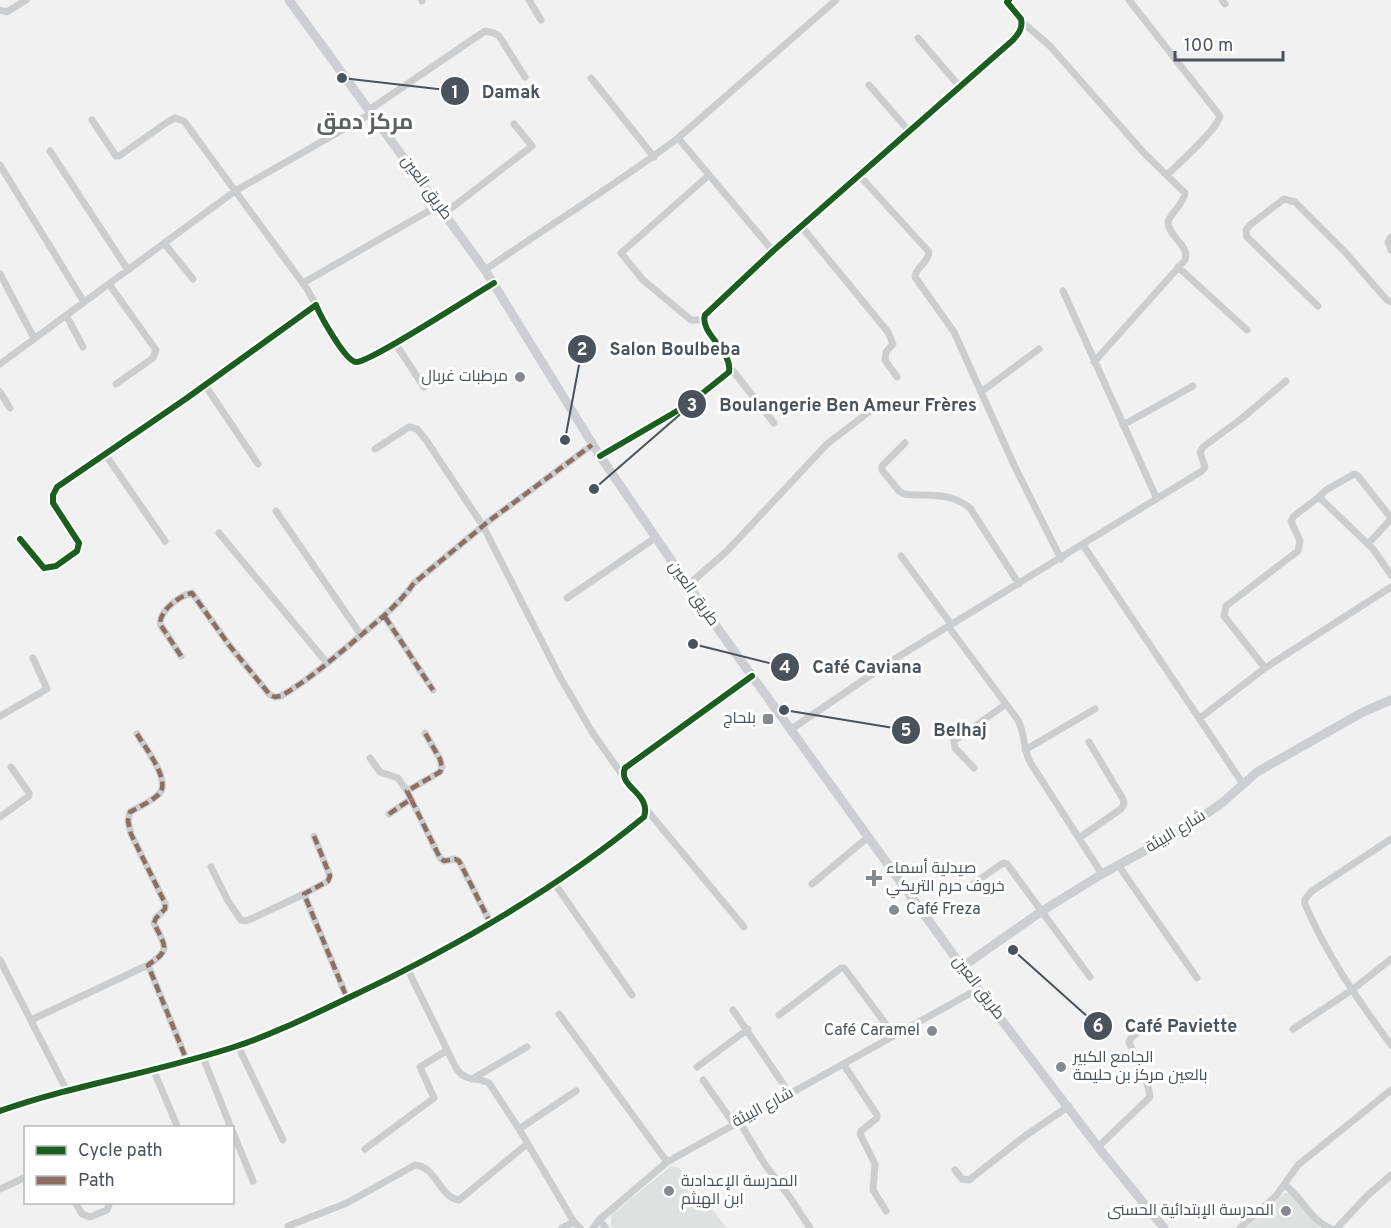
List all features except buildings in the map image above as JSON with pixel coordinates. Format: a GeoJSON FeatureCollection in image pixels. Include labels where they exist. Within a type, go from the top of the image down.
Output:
{"type":"FeatureCollection","features":[{"type":"Feature","properties":{"kind":"main road","name":"طريق العين"},"geometry":{"type":"LineString","coordinates":[[289,0],[494,283],[592,444],[687,586],[978,989],[1098,1147],[1164,1228]]}},
{"type":"Feature","properties":{"kind":"main road","name":"شارع البيئة"},"geometry":{"type":"LineString","coordinates":[[962,967],[1042,911],[1102,874],[1188,827],[1223,802],[1257,772],[1363,712],[1391,700]]}},
{"type":"Feature","properties":{"kind":"street"},"geometry":{"type":"LineString","coordinates":[[0,10],[7,12],[26,0]]}},
{"type":"Feature","properties":{"kind":"street"},"geometry":{"type":"LineString","coordinates":[[529,0],[541,20]]}},
{"type":"Feature","properties":{"kind":"street"},"geometry":{"type":"LineString","coordinates":[[485,270],[544,228],[654,157],[836,0]]}},
{"type":"Feature","properties":{"kind":"street"},"geometry":{"type":"LineString","coordinates":[[1128,0],[1220,116],[1219,121],[1203,139],[1167,175]]}},
{"type":"Feature","properties":{"kind":"street"},"geometry":{"type":"LineString","coordinates":[[1007,1],[1021,21],[1050,46],[1185,196],[1168,222],[1173,236],[1187,253],[1185,260],[1094,362]]}},
{"type":"Feature","properties":{"kind":"street"},"geometry":{"type":"LineString","coordinates":[[704,320],[712,307],[773,251],[1013,40],[1020,32],[1021,21]]}},
{"type":"Feature","properties":{"kind":"street"},"geometry":{"type":"LineString","coordinates":[[0,364],[234,191],[370,111],[485,31],[499,36],[525,76]]}},
{"type":"Feature","properties":{"kind":"street"},"geometry":{"type":"LineString","coordinates":[[918,38],[960,87]]}},
{"type":"Feature","properties":{"kind":"street"},"geometry":{"type":"LineString","coordinates":[[591,78],[654,157]]}},
{"type":"Feature","properties":{"kind":"street"},"geometry":{"type":"LineString","coordinates":[[869,85],[909,131]]}},
{"type":"Feature","properties":{"kind":"street"},"geometry":{"type":"LineString","coordinates":[[92,120],[116,156],[119,156],[169,121],[175,118],[182,119],[303,283],[321,318],[354,362],[395,343],[494,283]]}},
{"type":"Feature","properties":{"kind":"street"},"geometry":{"type":"LineString","coordinates":[[303,283],[442,209],[532,146],[514,124]]}},
{"type":"Feature","properties":{"kind":"street"},"geometry":{"type":"LineString","coordinates":[[678,138],[773,251]]}},
{"type":"Feature","properties":{"kind":"street"},"geometry":{"type":"LineString","coordinates":[[50,151],[128,270]]}},
{"type":"Feature","properties":{"kind":"street"},"geometry":{"type":"LineString","coordinates":[[0,165],[84,302]]}},
{"type":"Feature","properties":{"kind":"street"},"geometry":{"type":"LineString","coordinates":[[704,320],[691,320],[643,280],[621,253],[710,175]]}},
{"type":"Feature","properties":{"kind":"street"},"geometry":{"type":"LineString","coordinates":[[859,176],[927,249],[929,257],[917,269],[915,277],[954,332],[1014,465],[1061,559]]}},
{"type":"Feature","properties":{"kind":"street"},"geometry":{"type":"LineString","coordinates":[[1318,306],[1247,237],[1246,230],[1250,225],[1284,199],[1295,202],[1391,302]]}},
{"type":"Feature","properties":{"kind":"street"},"geometry":{"type":"LineString","coordinates":[[801,226],[888,332],[893,344],[886,352],[885,360],[897,377]]}},
{"type":"Feature","properties":{"kind":"street"},"geometry":{"type":"LineString","coordinates":[[1391,237],[1388,242],[1391,250]]}},
{"type":"Feature","properties":{"kind":"street"},"geometry":{"type":"LineString","coordinates":[[164,243],[193,279]]}},
{"type":"Feature","properties":{"kind":"street"},"geometry":{"type":"LineString","coordinates":[[1178,267],[1247,330]]}},
{"type":"Feature","properties":{"kind":"street"},"geometry":{"type":"LineString","coordinates":[[0,274],[4,289],[34,338]]}},
{"type":"Feature","properties":{"kind":"street"},"geometry":{"type":"LineString","coordinates":[[109,284],[156,350],[153,358],[116,384]]}},
{"type":"Feature","properties":{"kind":"street"},"geometry":{"type":"LineString","coordinates":[[1064,291],[1157,499]]}},
{"type":"Feature","properties":{"kind":"street"},"geometry":{"type":"LineString","coordinates":[[20,538],[44,568],[48,569],[56,567],[77,552],[79,543],[53,503],[54,492],[316,305]]}},
{"type":"Feature","properties":{"kind":"street"},"geometry":{"type":"LineString","coordinates":[[66,315],[84,347]]}},
{"type":"Feature","properties":{"kind":"street"},"geometry":{"type":"LineString","coordinates":[[600,456],[689,404],[729,372],[729,360],[704,320]]}},
{"type":"Feature","properties":{"kind":"street"},"geometry":{"type":"LineString","coordinates":[[395,343],[424,387]]}},
{"type":"Feature","properties":{"kind":"street"},"geometry":{"type":"LineString","coordinates":[[981,392],[1039,349]]}},
{"type":"Feature","properties":{"kind":"street"},"geometry":{"type":"LineString","coordinates":[[730,367],[774,423]]}},
{"type":"Feature","properties":{"kind":"street"},"geometry":{"type":"LineString","coordinates":[[790,730],[893,660],[1202,471],[1205,467],[1200,452],[1203,447],[1286,381]]}},
{"type":"Feature","properties":{"kind":"street"},"geometry":{"type":"LineString","coordinates":[[205,385],[258,464]]}},
{"type":"Feature","properties":{"kind":"street"},"geometry":{"type":"LineString","coordinates":[[1123,425],[1193,386]]}},
{"type":"Feature","properties":{"kind":"street"},"geometry":{"type":"LineString","coordinates":[[0,392],[10,408]]}},
{"type":"Feature","properties":{"kind":"street"},"geometry":{"type":"LineString","coordinates":[[687,586],[727,551],[827,444],[874,408]]}},
{"type":"Feature","properties":{"kind":"street"},"geometry":{"type":"LineString","coordinates":[[0,1111],[67,1091],[203,1057],[298,1023],[408,970],[555,884],[609,846],[644,817],[645,802],[624,778],[592,732],[560,677],[483,526],[417,429],[409,427],[375,449]]}},
{"type":"Feature","properties":{"kind":"street"},"geometry":{"type":"LineString","coordinates":[[905,443],[881,468],[892,483],[904,494],[952,497],[970,508],[1019,584]]}},
{"type":"Feature","properties":{"kind":"street"},"geometry":{"type":"LineString","coordinates":[[181,656],[160,624],[160,618],[162,613],[192,593],[229,645],[273,697],[285,694],[385,617],[414,583],[483,526],[592,444]]}},
{"type":"Feature","properties":{"kind":"street"},"geometry":{"type":"LineString","coordinates":[[105,454],[165,541]]}},
{"type":"Feature","properties":{"kind":"street"},"geometry":{"type":"LineString","coordinates":[[1265,668],[1224,616],[1224,612],[1226,606],[1298,550],[1300,541],[1291,521],[1294,516],[1326,490],[1354,474],[1358,476],[1391,519],[1368,544]]}},
{"type":"Feature","properties":{"kind":"street"},"geometry":{"type":"LineString","coordinates":[[1319,497],[1368,544],[1391,575]]}},
{"type":"Feature","properties":{"kind":"street"},"geometry":{"type":"LineString","coordinates":[[276,511],[361,635]]}},
{"type":"Feature","properties":{"kind":"street"},"geometry":{"type":"LineString","coordinates":[[219,533],[327,663]]}},
{"type":"Feature","properties":{"kind":"street"},"geometry":{"type":"LineString","coordinates":[[567,598],[655,538]]}},
{"type":"Feature","properties":{"kind":"street"},"geometry":{"type":"LineString","coordinates":[[1083,545],[1243,784]]}},
{"type":"Feature","properties":{"kind":"street"},"geometry":{"type":"LineString","coordinates":[[902,556],[1018,720],[1024,733],[1024,750],[1030,762],[1102,874]]}},
{"type":"Feature","properties":{"kind":"street"},"geometry":{"type":"LineString","coordinates":[[1200,718],[1265,668],[1391,587]]}},
{"type":"Feature","properties":{"kind":"street"},"geometry":{"type":"LineString","coordinates":[[385,617],[433,690]]}},
{"type":"Feature","properties":{"kind":"street"},"geometry":{"type":"LineString","coordinates":[[0,716],[47,689],[33,657]]}},
{"type":"Feature","properties":{"kind":"street"},"geometry":{"type":"LineString","coordinates":[[624,778],[625,768],[752,676]]}},
{"type":"Feature","properties":{"kind":"street"},"geometry":{"type":"LineString","coordinates":[[974,768],[955,748],[954,741],[1006,704]]}},
{"type":"Feature","properties":{"kind":"street"},"geometry":{"type":"LineString","coordinates":[[1024,750],[1095,709]]}},
{"type":"Feature","properties":{"kind":"street"},"geometry":{"type":"LineString","coordinates":[[407,791],[440,772],[442,767],[425,733]]}},
{"type":"Feature","properties":{"kind":"street"},"geometry":{"type":"LineString","coordinates":[[31,1020],[148,965],[163,955],[164,944],[154,923],[165,909],[165,903],[131,834],[128,821],[130,813],[161,793],[164,784],[161,774],[136,734]]}},
{"type":"Feature","properties":{"kind":"street"},"geometry":{"type":"LineString","coordinates":[[1079,838],[1121,809],[1124,804],[1089,742]]}},
{"type":"Feature","properties":{"kind":"street"},"geometry":{"type":"LineString","coordinates":[[370,758],[380,772],[398,778],[407,791],[440,858],[444,861],[455,859],[459,861],[490,922]]}},
{"type":"Feature","properties":{"kind":"street"},"geometry":{"type":"LineString","coordinates":[[0,817],[29,796],[11,767]]}},
{"type":"Feature","properties":{"kind":"street"},"geometry":{"type":"LineString","coordinates":[[389,814],[411,799]]}},
{"type":"Feature","properties":{"kind":"street"},"geometry":{"type":"LineString","coordinates":[[646,809],[744,927]]}},
{"type":"Feature","properties":{"kind":"street"},"geometry":{"type":"LineString","coordinates":[[212,867],[228,901],[241,920],[245,921],[328,881],[330,876],[314,836]]}},
{"type":"Feature","properties":{"kind":"street"},"geometry":{"type":"LineString","coordinates":[[812,884],[867,838]]}},
{"type":"Feature","properties":{"kind":"street"},"geometry":{"type":"LineString","coordinates":[[1391,839],[1312,891],[1305,899],[1318,935],[1352,990],[1391,1045]]}},
{"type":"Feature","properties":{"kind":"street"},"geometry":{"type":"LineString","coordinates":[[973,884],[994,868],[1007,864],[1090,977]]}},
{"type":"Feature","properties":{"kind":"street"},"geometry":{"type":"LineString","coordinates":[[1118,865],[1197,978]]}},
{"type":"Feature","properties":{"kind":"street"},"geometry":{"type":"LineString","coordinates":[[555,884],[632,995]]}},
{"type":"Feature","properties":{"kind":"street"},"geometry":{"type":"LineString","coordinates":[[304,894],[347,998]]}},
{"type":"Feature","properties":{"kind":"street"},"geometry":{"type":"LineString","coordinates":[[1293,1029],[1352,990],[1391,959]]}},
{"type":"Feature","properties":{"kind":"street"},"geometry":{"type":"LineString","coordinates":[[0,960],[67,1091]]}},
{"type":"Feature","properties":{"kind":"street"},"geometry":{"type":"LineString","coordinates":[[148,965],[187,1061]]}},
{"type":"Feature","properties":{"kind":"street"},"geometry":{"type":"LineString","coordinates":[[779,1015],[840,968],[844,968],[894,1035]]}},
{"type":"Feature","properties":{"kind":"street"},"geometry":{"type":"LineString","coordinates":[[408,970],[446,1051],[461,1076],[481,1079],[489,1083],[577,1225],[562,1228]]}},
{"type":"Feature","properties":{"kind":"street","name":"شارع البيئة"},"geometry":{"type":"LineString","coordinates":[[593,1228],[599,1220],[667,1162],[978,989]]}},
{"type":"Feature","properties":{"kind":"street"},"geometry":{"type":"LineString","coordinates":[[733,1010],[790,1094]]}},
{"type":"Feature","properties":{"kind":"street"},"geometry":{"type":"LineString","coordinates":[[559,1014],[667,1162]]}},
{"type":"Feature","properties":{"kind":"street"},"geometry":{"type":"LineString","coordinates":[[1098,1147],[1150,1097],[1150,1090],[1129,1042],[1146,1026]]}},
{"type":"Feature","properties":{"kind":"street"},"geometry":{"type":"LineString","coordinates":[[697,1067],[748,1029]]}},
{"type":"Feature","properties":{"kind":"street"},"geometry":{"type":"LineString","coordinates":[[238,1046],[283,1140]]}},
{"type":"Feature","properties":{"kind":"street"},"geometry":{"type":"LineString","coordinates":[[472,1079],[527,1047]]}},
{"type":"Feature","properties":{"kind":"street"},"geometry":{"type":"LineString","coordinates":[[365,1149],[434,1098],[420,1067],[446,1051]]}},
{"type":"Feature","properties":{"kind":"street"},"geometry":{"type":"LineString","coordinates":[[203,1057],[231,1126]]}},
{"type":"Feature","properties":{"kind":"street"},"geometry":{"type":"LineString","coordinates":[[844,1065],[877,1115],[877,1118],[860,1134],[875,1164],[873,1190],[886,1211]]}},
{"type":"Feature","properties":{"kind":"street"},"geometry":{"type":"LineString","coordinates":[[153,1069],[177,1126]]}},
{"type":"Feature","properties":{"kind":"street"},"geometry":{"type":"LineString","coordinates":[[703,1080],[737,1122],[810,1228]]}},
{"type":"Feature","properties":{"kind":"street"},"geometry":{"type":"LineString","coordinates":[[519,1129],[576,1090]]}},
{"type":"Feature","properties":{"kind":"street"},"geometry":{"type":"LineString","coordinates":[[1240,1228],[1276,1196],[1298,1165],[1391,1090]]}},
{"type":"Feature","properties":{"kind":"street"},"geometry":{"type":"LineString","coordinates":[[955,1170],[962,1179],[969,1180],[1025,1136],[1069,1106]]}},
{"type":"Feature","properties":{"kind":"street"},"geometry":{"type":"LineString","coordinates":[[234,1134],[253,1181]]}},
{"type":"Feature","properties":{"kind":"street"},"geometry":{"type":"LineString","coordinates":[[288,1226],[347,1203],[415,1165],[427,1168],[451,1198],[459,1200],[527,1144]]}},
{"type":"Feature","properties":{"kind":"street"},"geometry":{"type":"LineString","coordinates":[[1337,1228],[1367,1196],[1391,1175]]}},
{"type":"Feature","properties":{"kind":"street"},"geometry":{"type":"LineString","coordinates":[[0,1189],[24,1178]]}},
{"type":"Feature","properties":{"kind":"street"},"geometry":{"type":"LineString","coordinates":[[1285,1185],[1294,1191],[1322,1225],[1330,1228]]}},
{"type":"Feature","properties":{"kind":"street"},"geometry":{"type":"LineString","coordinates":[[76,1204],[81,1214],[90,1217],[107,1209],[110,1204]]}},
{"type":"Feature","properties":{"kind":"street"},"geometry":{"type":"LineString","coordinates":[[599,1220],[606,1228]]}},
{"type":"Feature","properties":{"kind":"shaded area","name":"المدرسة الإعدادية ابن الهيثم"},"geometry":{"type":"Polygon","coordinates":[[[671,1166],[679,1168],[727,1228],[613,1228],[611,1215],[671,1166]]]}},
{"type":"Feature","properties":{"kind":"shaded area","name":"المدرسة الإبتدائية الحسنى"},"geometry":{"type":"Polygon","coordinates":[[[1285,1193],[1291,1193],[1320,1228],[1247,1228],[1285,1193]]]}},
{"type":"Feature","properties":{"kind":"marked path"},"geometry":{"type":"LineString","coordinates":[[181,656],[160,624],[163,614],[171,604],[192,593],[229,645],[270,695],[281,696],[353,642],[393,607],[414,583],[489,521],[592,445]]}},
{"type":"Feature","properties":{"kind":"marked path"},"geometry":{"type":"LineString","coordinates":[[385,617],[433,690]]}},
{"type":"Feature","properties":{"kind":"marked path"},"geometry":{"type":"LineString","coordinates":[[411,799],[407,791],[440,772],[442,767],[425,733]]}},
{"type":"Feature","properties":{"kind":"marked path"},"geometry":{"type":"LineString","coordinates":[[137,734],[156,764],[162,781],[159,794],[130,812],[128,821],[131,834],[165,903],[165,909],[154,923],[163,943],[163,951],[156,960],[148,965],[187,1061]]}},
{"type":"Feature","properties":{"kind":"marked path"},"geometry":{"type":"LineString","coordinates":[[389,814],[411,799],[440,858],[444,861],[455,859],[459,861],[490,922]]}},
{"type":"Feature","properties":{"kind":"marked path"},"geometry":{"type":"LineString","coordinates":[[314,836],[330,876],[328,881],[304,894],[347,998]]}},
{"type":"Feature","properties":{"kind":"cycle path"},"geometry":{"type":"LineString","coordinates":[[600,456],[689,404],[729,372],[726,357],[704,322],[705,315],[773,251],[1013,40],[1020,30],[1021,19],[1007,2],[1009,0]]}},
{"type":"Feature","properties":{"kind":"cycle path"},"geometry":{"type":"LineString","coordinates":[[20,539],[44,568],[56,566],[77,551],[79,543],[53,503],[53,495],[57,487],[187,398],[316,305],[340,346],[351,360],[356,362],[380,352],[494,283]]}},
{"type":"Feature","properties":{"kind":"cycle path"},"geometry":{"type":"LineString","coordinates":[[0,1111],[59,1093],[208,1055],[251,1041],[350,997],[465,938],[575,869],[644,817],[643,802],[626,780],[625,768],[752,676]]}},
{"type":"Feature","properties":{"kind":"place","name":"Damak"},"geometry":{"type":"Point","coordinates":[342,78]}},
{"type":"Feature","properties":{"kind":"place","name":"مرطبات غربال"},"geometry":{"type":"Point","coordinates":[520,377]}},
{"type":"Feature","properties":{"kind":"place","name":"Salon Boulbeba"},"geometry":{"type":"Point","coordinates":[565,440]}},
{"type":"Feature","properties":{"kind":"place","name":"Boulangerie Ben Ameur Frères"},"geometry":{"type":"Point","coordinates":[594,489]}},
{"type":"Feature","properties":{"kind":"place","name":"Café Caviana"},"geometry":{"type":"Point","coordinates":[693,644]}},
{"type":"Feature","properties":{"kind":"place","name":"Belhaj"},"geometry":{"type":"Point","coordinates":[784,710]}},
{"type":"Feature","properties":{"kind":"place","name":"بلحاج"},"geometry":{"type":"Point","coordinates":[768,719]}},
{"type":"Feature","properties":{"kind":"place","name":"صيدلية أسماء خروف حرم التريكي"},"geometry":{"type":"Point","coordinates":[874,878]}},
{"type":"Feature","properties":{"kind":"place","name":"Café Freza"},"geometry":{"type":"Point","coordinates":[894,910]}},
{"type":"Feature","properties":{"kind":"place","name":"Café Paviette"},"geometry":{"type":"Point","coordinates":[1013,950]}},
{"type":"Feature","properties":{"kind":"place","name":"Café Caramel"},"geometry":{"type":"Point","coordinates":[932,1031]}},
{"type":"Feature","properties":{"kind":"place","name":"الجامع الكبير بالعين مركز بن حليمة"},"geometry":{"type":"Point","coordinates":[1061,1067]}},
{"type":"Feature","properties":{"kind":"place","name":"المدرسة الإعدادية ابن الهيثم"},"geometry":{"type":"Point","coordinates":[669,1191]}},
{"type":"Feature","properties":{"kind":"place","name":"المدرسة الإبتدائية الحسنى"},"geometry":{"type":"Point","coordinates":[1286,1211]}},
{"type":"Feature","properties":{"kind":"district","name":"مركز دمق"},"geometry":{"type":"Point","coordinates":[365,123]}}]}
